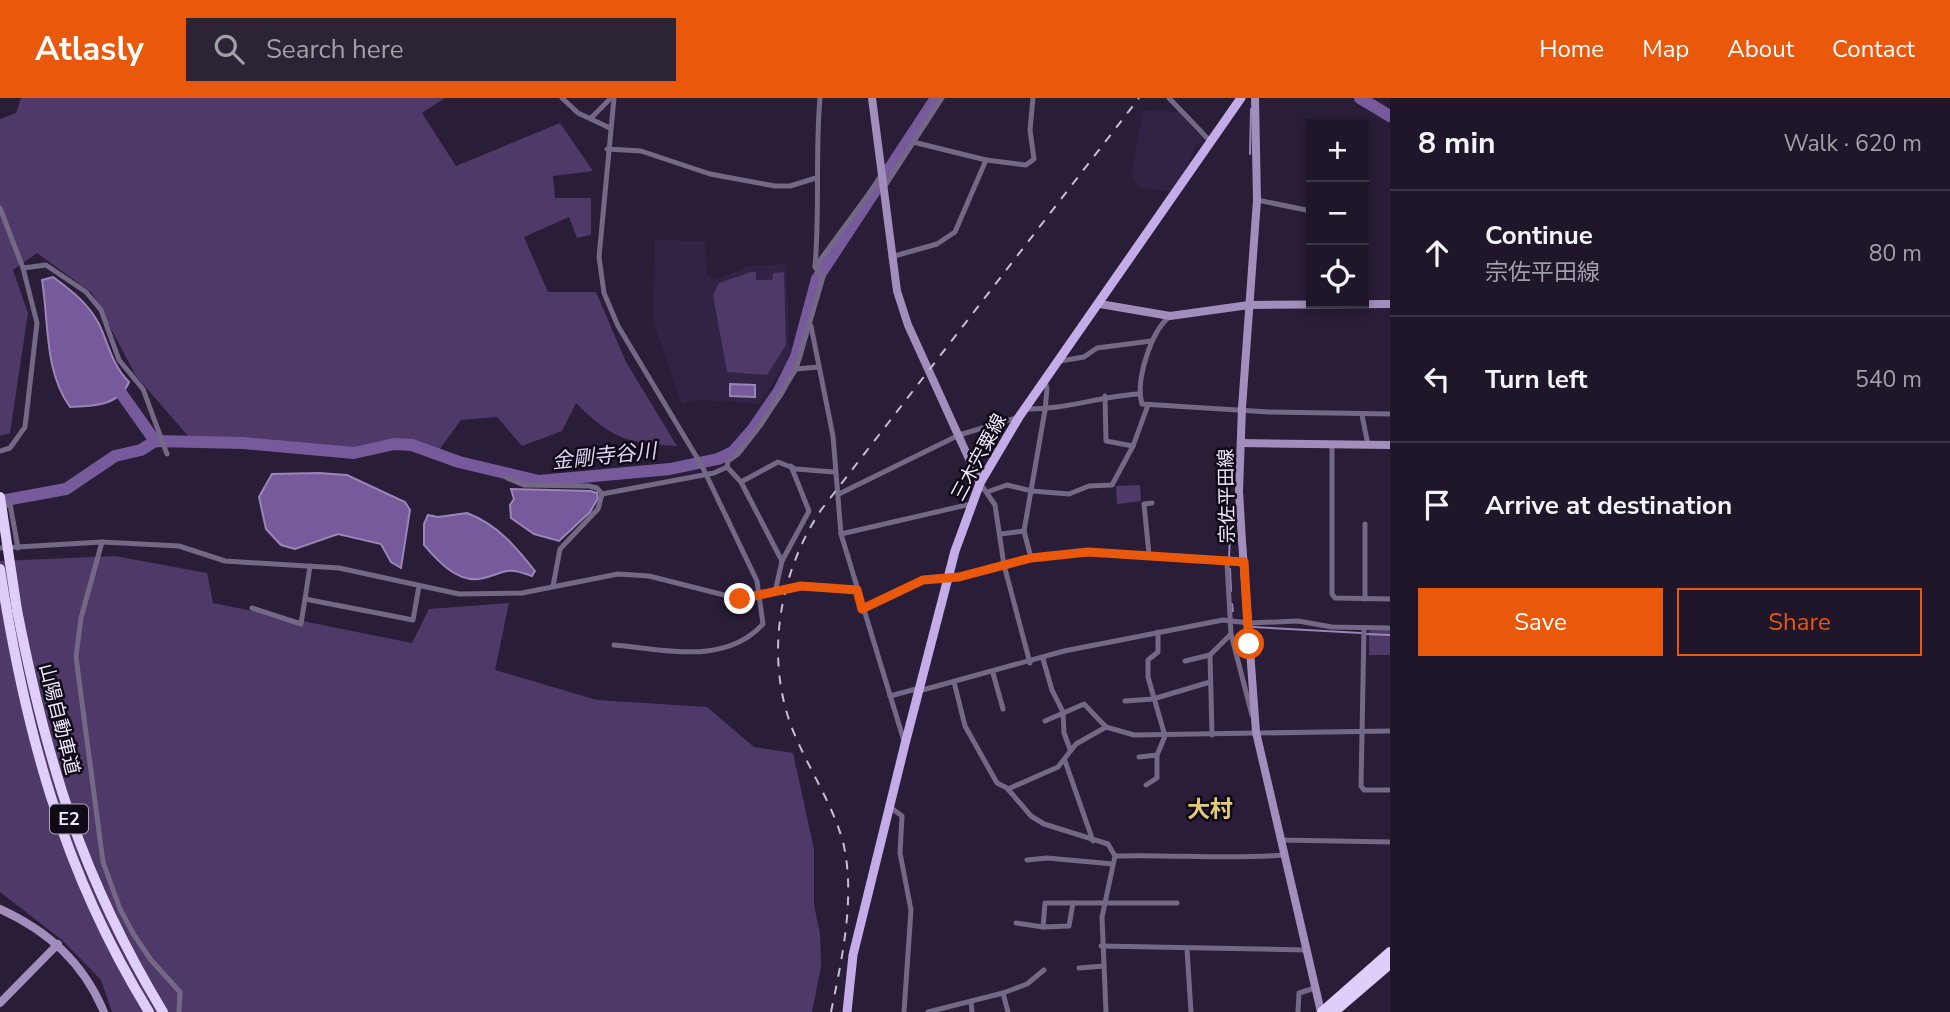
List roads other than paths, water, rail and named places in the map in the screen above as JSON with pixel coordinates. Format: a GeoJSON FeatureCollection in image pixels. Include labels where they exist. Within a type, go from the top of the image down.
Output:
{"type":"FeatureCollection","features":[{"type":"Feature","properties":{"kind":"highway","name":"山陽自動車道"},"geometry":{"type":"LineString","coordinates":[[0,497],[23,702],[50,802],[96,917],[149,1012]]}},
{"type":"Feature","properties":{"kind":"highway","name":"山陽自動車道"},"geometry":{"type":"LineString","coordinates":[[0,569],[47,747],[83,859],[107,912],[163,1012]]}},
{"type":"Feature","properties":{"kind":"highway"},"geometry":{"type":"LineString","coordinates":[[1322,1012],[1390,952]]}},
{"type":"Feature","properties":{"kind":"highway"},"geometry":{"type":"LineString","coordinates":[[1334,1012],[1390,964]]}},
{"type":"Feature","properties":{"kind":"main road","name":"三木宍粟線"},"geometry":{"type":"LineString","coordinates":[[847,1012],[853,955],[905,744],[948,578],[979,483],[1022,413],[1241,98]]}},
{"type":"Feature","properties":{"kind":"street"},"geometry":{"type":"LineString","coordinates":[[562,98],[578,113],[610,128]]}},
{"type":"Feature","properties":{"kind":"street"},"geometry":{"type":"LineString","coordinates":[[591,118],[612,98]]}},
{"type":"Feature","properties":{"kind":"street"},"geometry":{"type":"LineString","coordinates":[[612,98],[599,257],[604,293],[618,326],[705,474],[757,580],[763,624],[741,644],[717,651],[696,652],[614,645]]}},
{"type":"Feature","properties":{"kind":"street"},"geometry":{"type":"LineString","coordinates":[[727,467],[728,461],[738,454],[762,423],[796,369],[822,277],[815,267],[820,98]]}},
{"type":"Feature","properties":{"kind":"street"},"geometry":{"type":"LineString","coordinates":[[872,98],[897,291],[908,325],[979,483],[995,505],[1004,565],[1030,663]]}},
{"type":"Feature","properties":{"kind":"street"},"geometry":{"type":"LineString","coordinates":[[883,189],[942,98]]}},
{"type":"Feature","properties":{"kind":"street"},"geometry":{"type":"LineString","coordinates":[[913,142],[986,160],[1026,165],[1034,159],[1030,130],[1032,98]]}},
{"type":"Feature","properties":{"kind":"street"},"geometry":{"type":"LineString","coordinates":[[1169,98],[1211,142]]}},
{"type":"Feature","properties":{"kind":"street","name":"宗佐平田線"},"geometry":{"type":"LineString","coordinates":[[1255,98],[1257,200],[1238,491],[1256,732],[1322,1012]]}},
{"type":"Feature","properties":{"kind":"street"},"geometry":{"type":"LineString","coordinates":[[607,149],[641,151],[698,170],[756,183],[790,186],[816,178]]}},
{"type":"Feature","properties":{"kind":"street"},"geometry":{"type":"LineString","coordinates":[[891,257],[948,239],[955,232],[986,160]]}},
{"type":"Feature","properties":{"kind":"street"},"geometry":{"type":"LineString","coordinates":[[815,267],[882,176]]}},
{"type":"Feature","properties":{"kind":"street"},"geometry":{"type":"LineString","coordinates":[[1257,200],[1306,210]]}},
{"type":"Feature","properties":{"kind":"street"},"geometry":{"type":"LineString","coordinates":[[0,208],[23,268],[37,323],[30,405],[19,438],[10,448],[0,451]]}},
{"type":"Feature","properties":{"kind":"street"},"geometry":{"type":"LineString","coordinates":[[23,268],[46,265],[86,292],[101,310],[118,360],[143,389],[167,454]]}},
{"type":"Feature","properties":{"kind":"street"},"geometry":{"type":"LineString","coordinates":[[1100,304],[1170,316],[1249,304],[1390,304]]}},
{"type":"Feature","properties":{"kind":"street"},"geometry":{"type":"LineString","coordinates":[[1170,316],[1151,341],[1139,394],[1142,404],[1362,415],[1390,414]]}},
{"type":"Feature","properties":{"kind":"street"},"geometry":{"type":"LineString","coordinates":[[810,323],[832,436],[841,534],[905,744]]}},
{"type":"Feature","properties":{"kind":"street"},"geometry":{"type":"LineString","coordinates":[[1058,362],[1084,358],[1097,348],[1151,341]]}},
{"type":"Feature","properties":{"kind":"street"},"geometry":{"type":"LineString","coordinates":[[796,369],[819,367]]}},
{"type":"Feature","properties":{"kind":"street"},"geometry":{"type":"LineString","coordinates":[[1031,558],[1024,531],[1045,410],[1045,381]]}},
{"type":"Feature","properties":{"kind":"street"},"geometry":{"type":"LineString","coordinates":[[839,494],[958,435],[1022,413],[1105,396],[1139,394]]}},
{"type":"Feature","properties":{"kind":"street"},"geometry":{"type":"LineString","coordinates":[[1105,396],[1106,441],[1133,446]]}},
{"type":"Feature","properties":{"kind":"street"},"geometry":{"type":"LineString","coordinates":[[987,492],[1007,485],[1032,491],[1069,494],[1088,486],[1112,485],[1133,446],[1148,405]]}},
{"type":"Feature","properties":{"kind":"street"},"geometry":{"type":"LineString","coordinates":[[1362,415],[1368,445]]}},
{"type":"Feature","properties":{"kind":"street"},"geometry":{"type":"LineString","coordinates":[[1241,443],[1390,445]]}},
{"type":"Feature","properties":{"kind":"street"},"geometry":{"type":"LineString","coordinates":[[1332,444],[1332,594],[1335,598],[1390,599]]}},
{"type":"Feature","properties":{"kind":"street"},"geometry":{"type":"LineString","coordinates":[[741,482],[778,462],[820,473],[834,472]]}},
{"type":"Feature","properties":{"kind":"street"},"geometry":{"type":"LineString","coordinates":[[775,592],[782,561],[809,511],[791,466]]}},
{"type":"Feature","properties":{"kind":"street"},"geometry":{"type":"LineString","coordinates":[[602,494],[705,474],[727,467]]}},
{"type":"Feature","properties":{"kind":"street"},"geometry":{"type":"LineString","coordinates":[[727,467],[741,482],[782,561]]}},
{"type":"Feature","properties":{"kind":"street"},"geometry":{"type":"LineString","coordinates":[[507,478],[524,485],[589,486],[597,488],[602,494]]}},
{"type":"Feature","properties":{"kind":"street"},"geometry":{"type":"LineString","coordinates":[[553,586],[560,549],[598,509],[602,494]]}},
{"type":"Feature","properties":{"kind":"street"},"geometry":{"type":"LineString","coordinates":[[1149,554],[1144,504],[1152,503]]}},
{"type":"Feature","properties":{"kind":"street"},"geometry":{"type":"LineString","coordinates":[[0,507],[10,504],[18,548]]}},
{"type":"Feature","properties":{"kind":"street"},"geometry":{"type":"LineString","coordinates":[[841,534],[971,504]]}},
{"type":"Feature","properties":{"kind":"street"},"geometry":{"type":"LineString","coordinates":[[1365,524],[1365,598]]}},
{"type":"Feature","properties":{"kind":"street"},"geometry":{"type":"LineString","coordinates":[[1001,534],[1024,531]]}},
{"type":"Feature","properties":{"kind":"street"},"geometry":{"type":"LineString","coordinates":[[0,548],[102,542],[179,546],[225,561],[339,568],[459,594],[493,595],[618,574],[649,576],[740,599],[801,586],[857,590]]}},
{"type":"Feature","properties":{"kind":"street"},"geometry":{"type":"LineString","coordinates":[[102,542],[84,605],[76,657],[103,862],[120,909],[134,934],[151,960],[180,992],[179,1012]]}},
{"type":"Feature","properties":{"kind":"street"},"geometry":{"type":"LineString","coordinates":[[862,609],[912,584],[1031,558],[1088,552],[1130,557],[1149,554],[1227,563],[1244,562]]}},
{"type":"Feature","properties":{"kind":"street"},"geometry":{"type":"LineString","coordinates":[[1227,563],[1231,634],[1256,732]]}},
{"type":"Feature","properties":{"kind":"street"},"geometry":{"type":"LineString","coordinates":[[252,608],[301,624],[310,565]]}},
{"type":"Feature","properties":{"kind":"street"},"geometry":{"type":"LineString","coordinates":[[305,599],[413,620],[419,586]]}},
{"type":"Feature","properties":{"kind":"street"},"geometry":{"type":"LineString","coordinates":[[890,696],[993,673],[1065,651],[1229,621],[1249,623],[1288,620],[1332,627],[1390,628]]}},
{"type":"Feature","properties":{"kind":"street"},"geometry":{"type":"LineString","coordinates":[[1364,628],[1361,786],[1364,790],[1390,790]]}},
{"type":"Feature","properties":{"kind":"street"},"geometry":{"type":"LineString","coordinates":[[1146,785],[1157,778],[1157,755],[1165,736],[1153,699],[1148,660],[1158,652],[1158,632]]}},
{"type":"Feature","properties":{"kind":"street"},"geometry":{"type":"LineString","coordinates":[[1185,661],[1210,655],[1231,634]]}},
{"type":"Feature","properties":{"kind":"street"},"geometry":{"type":"LineString","coordinates":[[1210,655],[1212,735]]}},
{"type":"Feature","properties":{"kind":"street"},"geometry":{"type":"LineString","coordinates":[[1043,659],[1052,690],[1063,712],[1064,733],[1070,749]]}},
{"type":"Feature","properties":{"kind":"street"},"geometry":{"type":"LineString","coordinates":[[993,673],[1003,709]]}},
{"type":"Feature","properties":{"kind":"street"},"geometry":{"type":"LineString","coordinates":[[954,682],[965,726],[993,778],[1008,789],[1022,808],[1044,824],[1108,844],[1115,856],[1105,902],[1101,946],[1106,1012]]}},
{"type":"Feature","properties":{"kind":"street"},"geometry":{"type":"LineString","coordinates":[[1125,701],[1153,699],[1210,682]]}},
{"type":"Feature","properties":{"kind":"street"},"geometry":{"type":"LineString","coordinates":[[1045,721],[1084,704],[1106,727],[1134,735],[1390,732]]}},
{"type":"Feature","properties":{"kind":"street"},"geometry":{"type":"LineString","coordinates":[[1008,789],[1065,761],[1070,749],[1106,727]]}},
{"type":"Feature","properties":{"kind":"street"},"geometry":{"type":"LineString","coordinates":[[1139,757],[1157,755]]}},
{"type":"Feature","properties":{"kind":"street"},"geometry":{"type":"LineString","coordinates":[[1065,761],[1093,841]]}},
{"type":"Feature","properties":{"kind":"street"},"geometry":{"type":"LineString","coordinates":[[890,807],[902,816],[900,853],[911,910],[904,1012]]}},
{"type":"Feature","properties":{"kind":"street"},"geometry":{"type":"LineString","coordinates":[[1280,840],[1390,842]]}},
{"type":"Feature","properties":{"kind":"street"},"geometry":{"type":"LineString","coordinates":[[1115,856],[1169,854],[1234,860],[1284,855]]}},
{"type":"Feature","properties":{"kind":"street"},"geometry":{"type":"LineString","coordinates":[[1027,860],[1046,858],[1113,864]]}},
{"type":"Feature","properties":{"kind":"street"},"geometry":{"type":"LineString","coordinates":[[1043,927],[1045,903],[1177,903]]}},
{"type":"Feature","properties":{"kind":"street"},"geometry":{"type":"LineString","coordinates":[[1016,923],[1043,927],[1069,926],[1073,903]]}},
{"type":"Feature","properties":{"kind":"street"},"geometry":{"type":"LineString","coordinates":[[0,909],[34,925],[58,944],[86,976],[104,1012]]}},
{"type":"Feature","properties":{"kind":"street"},"geometry":{"type":"LineString","coordinates":[[0,1003],[58,944]]}},
{"type":"Feature","properties":{"kind":"street"},"geometry":{"type":"LineString","coordinates":[[1101,946],[1306,950]]}},
{"type":"Feature","properties":{"kind":"street"},"geometry":{"type":"LineString","coordinates":[[1187,949],[1191,1012]]}},
{"type":"Feature","properties":{"kind":"street"},"geometry":{"type":"LineString","coordinates":[[1079,968],[1104,966]]}},
{"type":"Feature","properties":{"kind":"street"},"geometry":{"type":"LineString","coordinates":[[928,1012],[1027,985],[1044,970]]}},
{"type":"Feature","properties":{"kind":"street"},"geometry":{"type":"LineString","coordinates":[[1298,1012],[1299,993],[1315,988]]}},
{"type":"Feature","properties":{"kind":"street"},"geometry":{"type":"LineString","coordinates":[[1003,993],[1008,1012]]}},
{"type":"Feature","properties":{"kind":"street"},"geometry":{"type":"LineString","coordinates":[[971,1001],[972,1012]]}},
{"type":"Feature","properties":{"kind":"waterway","name":"金剛寺谷川"},"geometry":{"type":"LineString","coordinates":[[0,501],[66,489],[115,456],[141,450],[155,441],[243,443],[354,453],[394,444],[412,445],[459,462],[539,481],[670,469],[718,459],[733,452],[753,429],[779,391],[796,357],[817,279],[936,98]]}},
{"type":"Feature","properties":{"kind":"waterway","name":"金剛寺谷川"},"geometry":{"type":"LineString","coordinates":[[1360,98],[1390,116]]}},
{"type":"Feature","properties":{"kind":"waterway"},"geometry":{"type":"LineString","coordinates":[[1250,154],[1251,109]]}},
{"type":"Feature","properties":{"kind":"waterway"},"geometry":{"type":"LineString","coordinates":[[121,393],[155,441]]}},
{"type":"Feature","properties":{"kind":"waterway"},"geometry":{"type":"LineString","coordinates":[[1229,560],[1231,505]]}},
{"type":"Feature","properties":{"kind":"waterway"},"geometry":{"type":"LineString","coordinates":[[1230,569],[1231,591]]}},
{"type":"Feature","properties":{"kind":"waterway"},"geometry":{"type":"LineString","coordinates":[[1232,604],[1233,611]]}},
{"type":"Feature","properties":{"kind":"waterway"},"geometry":{"type":"LineString","coordinates":[[1253,627],[1361,633]]}},
{"type":"Feature","properties":{"kind":"waterway"},"geometry":{"type":"LineString","coordinates":[[1366,634],[1390,635]]}},
{"type":"Feature","properties":{"kind":"railway"},"geometry":{"type":"LineString","coordinates":[[831,1012],[846,927],[847,863],[839,829],[786,712],[780,682],[780,622],[794,563],[821,510],[1139,98]]}},
{"type":"Feature","properties":{"kind":"district","name":"大村"},"geometry":{"type":"Point","coordinates":[1210,809]}}]}
